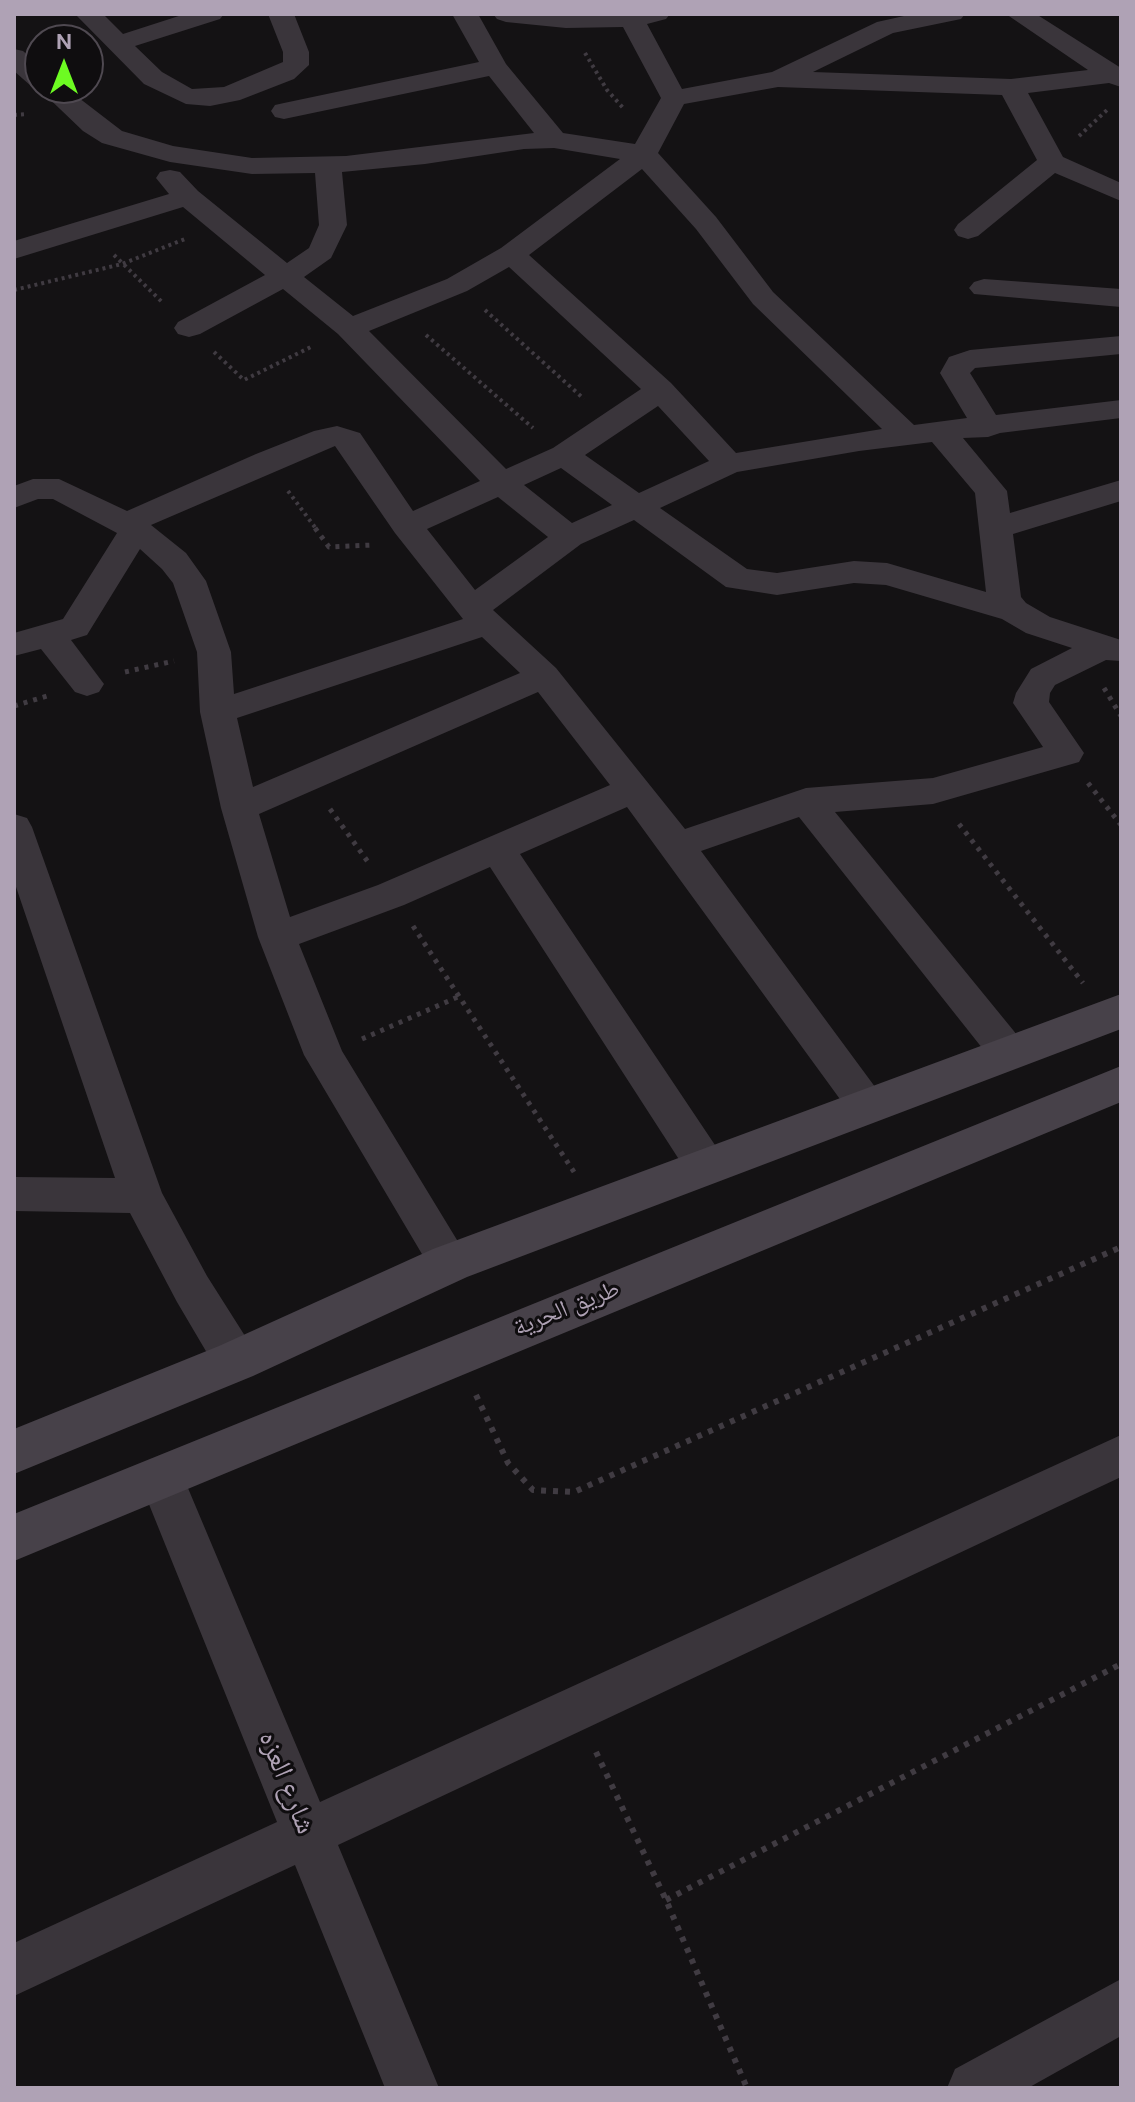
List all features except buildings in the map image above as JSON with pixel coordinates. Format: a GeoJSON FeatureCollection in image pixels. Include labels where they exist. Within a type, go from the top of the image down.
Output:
{"type":"FeatureCollection","features":[{"type":"Feature","properties":{"kind":"main road"},"geometry":{"type":"LineString","coordinates":[[14,1452],[236,1361],[450,1263],[1114,1013]]}},
{"type":"Feature","properties":{"kind":"main road","name":"طريق الحرية"},"geometry":{"type":"LineString","coordinates":[[14,1538],[1121,1083]]}},
{"type":"Feature","properties":{"kind":"street"},"geometry":{"type":"LineString","coordinates":[[88,14],[153,78],[177,93],[197,98],[221,97],[285,73],[296,65],[296,52],[281,14]]}},
{"type":"Feature","properties":{"kind":"street"},"geometry":{"type":"LineString","coordinates":[[465,14],[495,67],[554,140]]}},
{"type":"Feature","properties":{"kind":"street"},"geometry":{"type":"LineString","coordinates":[[349,328],[457,285],[511,254],[650,145],[674,98],[645,16],[566,20],[506,14]]}},
{"type":"Feature","properties":{"kind":"street"},"geometry":{"type":"LineString","coordinates":[[1019,14],[1113,70]]}},
{"type":"Feature","properties":{"kind":"street"},"geometry":{"type":"LineString","coordinates":[[119,43],[202,15]]}},
{"type":"Feature","properties":{"kind":"street"},"geometry":{"type":"LineString","coordinates":[[778,79],[852,29],[886,27],[942,15]]}},
{"type":"Feature","properties":{"kind":"street"},"geometry":{"type":"LineString","coordinates":[[284,111],[495,67]]}},
{"type":"Feature","properties":{"kind":"street"},"geometry":{"type":"LineString","coordinates":[[674,98],[778,79],[1011,87],[1113,70]]}},
{"type":"Feature","properties":{"kind":"street"},"geometry":{"type":"LineString","coordinates":[[1011,87],[1052,162],[1121,193]]}},
{"type":"Feature","properties":{"kind":"street"},"geometry":{"type":"LineString","coordinates":[[69,104],[93,125],[138,146],[252,166],[328,165],[425,156],[524,141],[650,145]]}},
{"type":"Feature","properties":{"kind":"street"},"geometry":{"type":"LineString","coordinates":[[650,145],[763,298],[908,436]]}},
{"type":"Feature","properties":{"kind":"street"},"geometry":{"type":"LineString","coordinates":[[138,146],[188,197],[349,328],[500,482],[569,537]]}},
{"type":"Feature","properties":{"kind":"street"},"geometry":{"type":"LineString","coordinates":[[968,230],[1052,162]]}},
{"type":"Feature","properties":{"kind":"street"},"geometry":{"type":"LineString","coordinates":[[189,328],[312,260],[321,252],[331,234],[333,213],[328,165]]}},
{"type":"Feature","properties":{"kind":"street"},"geometry":{"type":"LineString","coordinates":[[14,250],[188,197]]}},
{"type":"Feature","properties":{"kind":"street"},"geometry":{"type":"LineString","coordinates":[[511,254],[660,390],[729,464]]}},
{"type":"Feature","properties":{"kind":"street"},"geometry":{"type":"LineString","coordinates":[[984,288],[1121,298]]}},
{"type":"Feature","properties":{"kind":"street"},"geometry":{"type":"LineString","coordinates":[[988,428],[955,373],[960,363],[970,359],[1121,345]]}},
{"type":"Feature","properties":{"kind":"street"},"geometry":{"type":"LineString","coordinates":[[407,526],[564,455],[660,390]]}},
{"type":"Feature","properties":{"kind":"street"},"geometry":{"type":"LineString","coordinates":[[218,712],[478,616],[569,537],[729,464],[859,441],[988,428],[1121,409]]}},
{"type":"Feature","properties":{"kind":"street"},"geometry":{"type":"LineString","coordinates":[[941,432],[991,491],[1004,599],[1014,611]]}},
{"type":"Feature","properties":{"kind":"street"},"geometry":{"type":"LineString","coordinates":[[14,645],[72,630],[132,526],[267,461],[325,438],[345,438],[407,526],[478,616],[544,676],[677,845],[867,1106]]}},
{"type":"Feature","properties":{"kind":"street"},"geometry":{"type":"LineString","coordinates":[[564,455],[738,579],[777,584],[854,572],[887,574],[1014,611],[1038,625],[1112,650]]}},
{"type":"Feature","properties":{"kind":"street"},"geometry":{"type":"LineString","coordinates":[[14,498],[33,489],[52,487],[132,526],[174,561],[189,581],[200,603],[214,652],[218,712],[239,808],[277,937],[324,1055],[450,1263]]}},
{"type":"Feature","properties":{"kind":"street"},"geometry":{"type":"LineString","coordinates":[[996,528],[1121,490]]}},
{"type":"Feature","properties":{"kind":"street"},"geometry":{"type":"LineString","coordinates":[[50,636],[87,684]]}},
{"type":"Feature","properties":{"kind":"street"},"geometry":{"type":"LineString","coordinates":[[677,845],[806,801],[933,791],[1066,753],[1031,703],[1033,693],[1043,677],[1112,650]]}},
{"type":"Feature","properties":{"kind":"street"},"geometry":{"type":"LineString","coordinates":[[239,808],[544,676]]}},
{"type":"Feature","properties":{"kind":"street"},"geometry":{"type":"LineString","coordinates":[[277,937],[391,895],[633,789]]}},
{"type":"Feature","properties":{"kind":"street"},"geometry":{"type":"LineString","coordinates":[[806,801],[1008,1052]]}},
{"type":"Feature","properties":{"kind":"street"},"geometry":{"type":"LineString","coordinates":[[14,827],[20,868],[142,1196],[192,1289],[236,1361]]}},
{"type":"Feature","properties":{"kind":"street"},"geometry":{"type":"LineString","coordinates":[[497,848],[706,1166]]}},
{"type":"Feature","properties":{"kind":"street"},"geometry":{"type":"LineString","coordinates":[[14,1194],[142,1196]]}},
{"type":"Feature","properties":{"kind":"street"},"geometry":{"type":"LineString","coordinates":[[14,1970],[1121,1455]]}},
{"type":"Feature","properties":{"kind":"street","name":"شارع العزه"},"geometry":{"type":"LineString","coordinates":[[161,1477],[412,2088]]}},
{"type":"Feature","properties":{"kind":"street"},"geometry":{"type":"LineString","coordinates":[[974,2088],[1121,2006]]}},
{"type":"Feature","properties":{"kind":"path"},"geometry":{"type":"LineString","coordinates":[[566,20],[607,90],[635,121],[650,145]]}},
{"type":"Feature","properties":{"kind":"path"},"geometry":{"type":"LineString","coordinates":[[1052,162],[1110,108]]}},
{"type":"Feature","properties":{"kind":"path"},"geometry":{"type":"LineString","coordinates":[[14,290],[122,264],[221,225]]}},
{"type":"Feature","properties":{"kind":"path"},"geometry":{"type":"LineString","coordinates":[[122,264],[244,380],[349,328]]}},
{"type":"Feature","properties":{"kind":"path"},"geometry":{"type":"LineString","coordinates":[[457,285],[612,424]]}},
{"type":"Feature","properties":{"kind":"path"},"geometry":{"type":"LineString","coordinates":[[396,309],[564,455]]}},
{"type":"Feature","properties":{"kind":"path"},"geometry":{"type":"LineString","coordinates":[[267,461],[329,547],[369,547],[407,526]]}},
{"type":"Feature","properties":{"kind":"path"},"geometry":{"type":"LineString","coordinates":[[1066,753],[1121,825]]}},
{"type":"Feature","properties":{"kind":"path"},"geometry":{"type":"LineString","coordinates":[[309,779],[460,996],[596,1207]]}},
{"type":"Feature","properties":{"kind":"path"},"geometry":{"type":"LineString","coordinates":[[933,791],[1114,1013]]}},
{"type":"Feature","properties":{"kind":"path"},"geometry":{"type":"LineString","coordinates":[[324,1055],[460,996]]}},
{"type":"Feature","properties":{"kind":"path"},"geometry":{"type":"LineString","coordinates":[[456,1354],[508,1463],[533,1490],[574,1492],[1121,1247]]}},
{"type":"Feature","properties":{"kind":"path"},"geometry":{"type":"LineString","coordinates":[[666,1900],[1121,1664]]}},
{"type":"Feature","properties":{"kind":"path"},"geometry":{"type":"LineString","coordinates":[[575,1707],[666,1900],[747,2088]]}}]}
